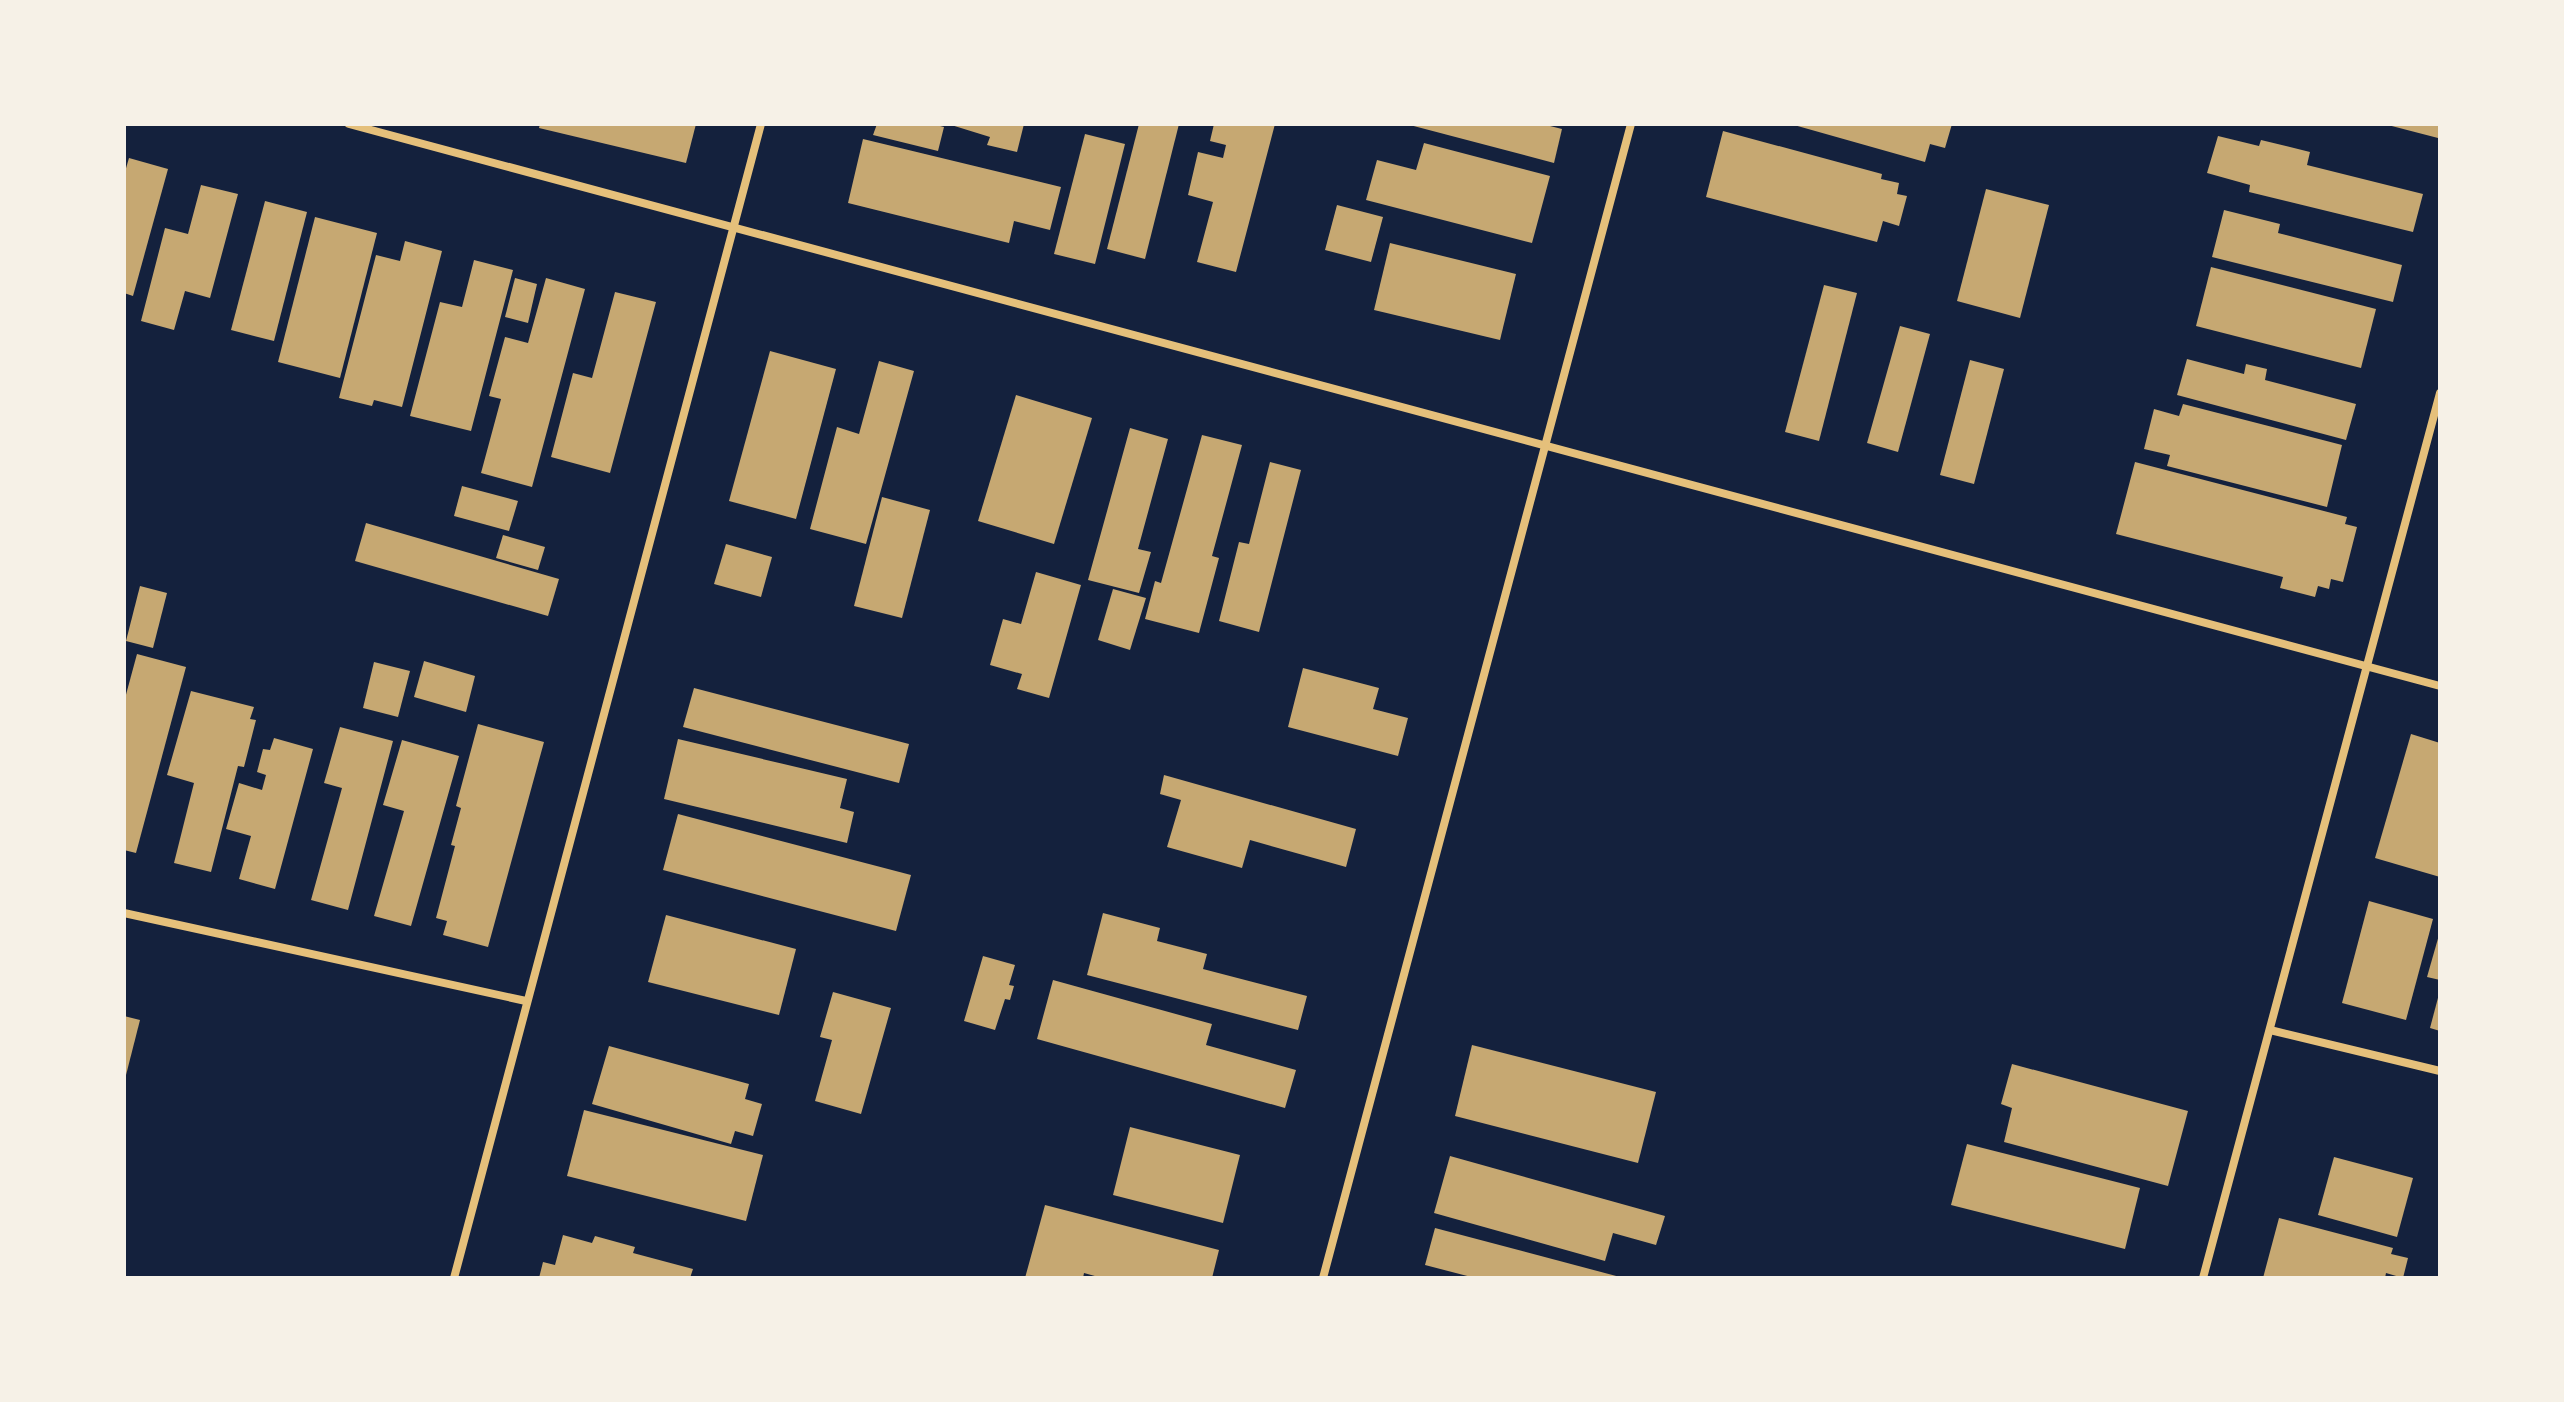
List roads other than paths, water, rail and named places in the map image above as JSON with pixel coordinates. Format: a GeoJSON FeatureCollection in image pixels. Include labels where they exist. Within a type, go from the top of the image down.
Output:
{"type":"FeatureCollection","features":[{"type":"Feature","properties":{"kind":"street"},"geometry":{"type":"LineString","coordinates":[[349,124],[2440,686]]}},
{"type":"Feature","properties":{"kind":"street"},"geometry":{"type":"LineString","coordinates":[[454,1278],[761,124]]}},
{"type":"Feature","properties":{"kind":"street"},"geometry":{"type":"LineString","coordinates":[[1323,1278],[1631,124]]}},
{"type":"Feature","properties":{"kind":"street"},"geometry":{"type":"LineString","coordinates":[[2203,1278],[2440,393]]}},
{"type":"Feature","properties":{"kind":"street"},"geometry":{"type":"LineString","coordinates":[[124,913],[526,1001]]}},
{"type":"Feature","properties":{"kind":"street"},"geometry":{"type":"LineString","coordinates":[[2270,1030],[2440,1071]]}}]}
